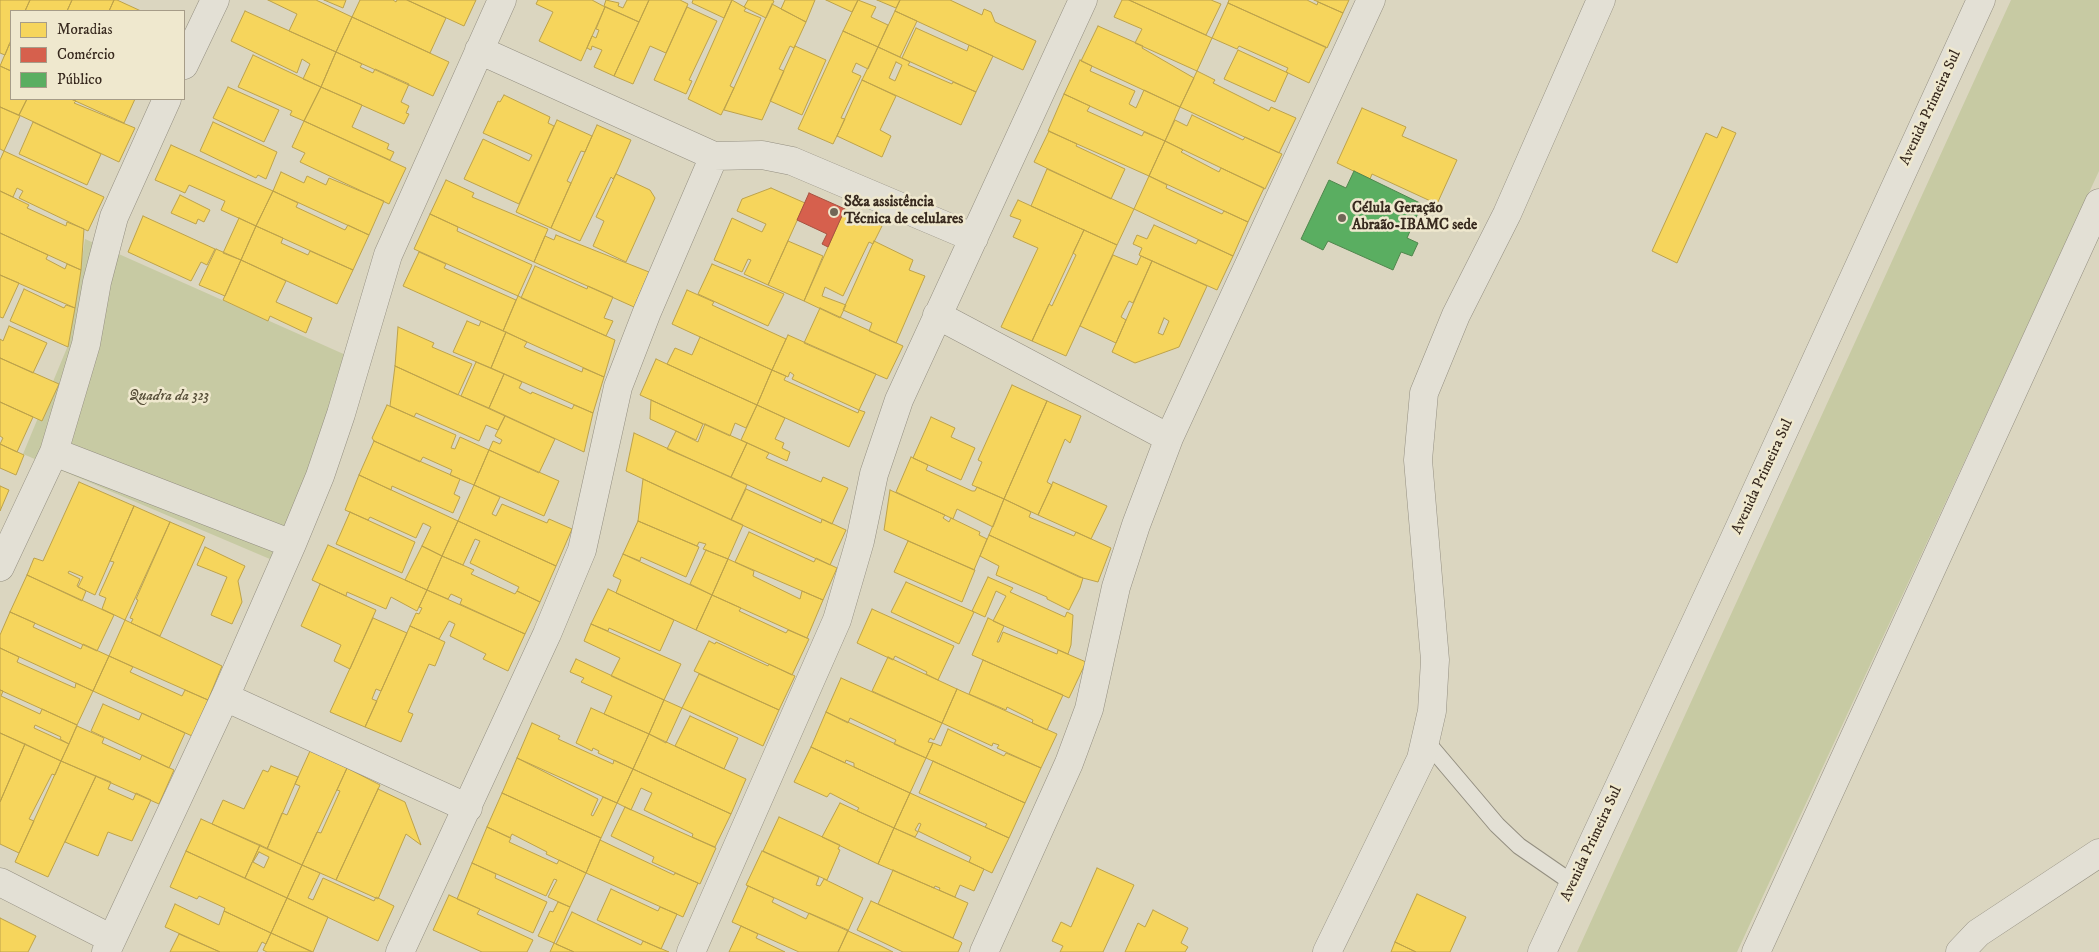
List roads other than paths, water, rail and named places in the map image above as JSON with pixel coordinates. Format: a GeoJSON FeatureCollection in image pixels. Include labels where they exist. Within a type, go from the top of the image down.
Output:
{"type":"FeatureCollection","features":[{"type":"Feature","properties":{"kind":"street"},"geometry":{"type":"LineString","coordinates":[[0,882],[109,946],[225,697],[292,544],[320,476],[341,414],[388,254],[502,0]]}},
{"type":"Feature","properties":{"kind":"street"},"geometry":{"type":"LineString","coordinates":[[691,952],[837,620],[860,541],[874,474],[899,400],[1082,0]]}},
{"type":"Feature","properties":{"kind":"street"},"geometry":{"type":"LineString","coordinates":[[984,952],[1069,764],[1089,709],[1116,587],[1136,525],[1169,438],[1371,0]]}},
{"type":"Feature","properties":{"kind":"street"},"geometry":{"type":"LineString","coordinates":[[1326,952],[1421,759],[1432,711],[1436,660],[1418,460],[1424,393],[1456,315],[1507,214],[1601,0]]}},
{"type":"Feature","properties":{"kind":"street","name":"Avenida Primeira Sul"},"geometry":{"type":"LineString","coordinates":[[1542,952],[1981,0]]}},
{"type":"Feature","properties":{"kind":"street"},"geometry":{"type":"LineString","coordinates":[[185,62],[207,2]]}},
{"type":"Feature","properties":{"kind":"street"},"geometry":{"type":"LineString","coordinates":[[479,50],[714,156],[762,155],[792,161],[974,238]]}},
{"type":"Feature","properties":{"kind":"street"},"geometry":{"type":"LineString","coordinates":[[0,567],[54,452],[86,344],[96,282],[114,217],[168,100]]}},
{"type":"Feature","properties":{"kind":"street"},"geometry":{"type":"LineString","coordinates":[[400,952],[547,634],[582,550],[618,387],[647,312],[714,156]]}},
{"type":"Feature","properties":{"kind":"street"},"geometry":{"type":"LineString","coordinates":[[1756,952],[2099,203]]}},
{"type":"Feature","properties":{"kind":"street"},"geometry":{"type":"LineString","coordinates":[[938,315],[1169,438]]}},
{"type":"Feature","properties":{"kind":"street"},"geometry":{"type":"LineString","coordinates":[[54,452],[292,544]]}},
{"type":"Feature","properties":{"kind":"street"},"geometry":{"type":"LineString","coordinates":[[225,697],[468,808]]}},
{"type":"Feature","properties":{"kind":"street"},"geometry":{"type":"LineString","coordinates":[[1960,952],[1978,933],[2099,853]]}},
{"type":"Feature","properties":{"kind":"lane"},"geometry":{"type":"LineString","coordinates":[[1425,740],[1497,825],[1519,846],[1574,884]]}},
{"type":"Feature","properties":{"kind":"place","name":"S&a assistência Técnica de celulares"},"geometry":{"type":"Point","coordinates":[834,212]}},
{"type":"Feature","properties":{"kind":"place","name":"Célula Geração Abraão-IBAMC sede"},"geometry":{"type":"Point","coordinates":[1342,218]}},
{"type":"Feature","properties":{"kind":"park label","name":"Quadra da 323"},"geometry":{"type":"Point","coordinates":[169,397]}}]}
